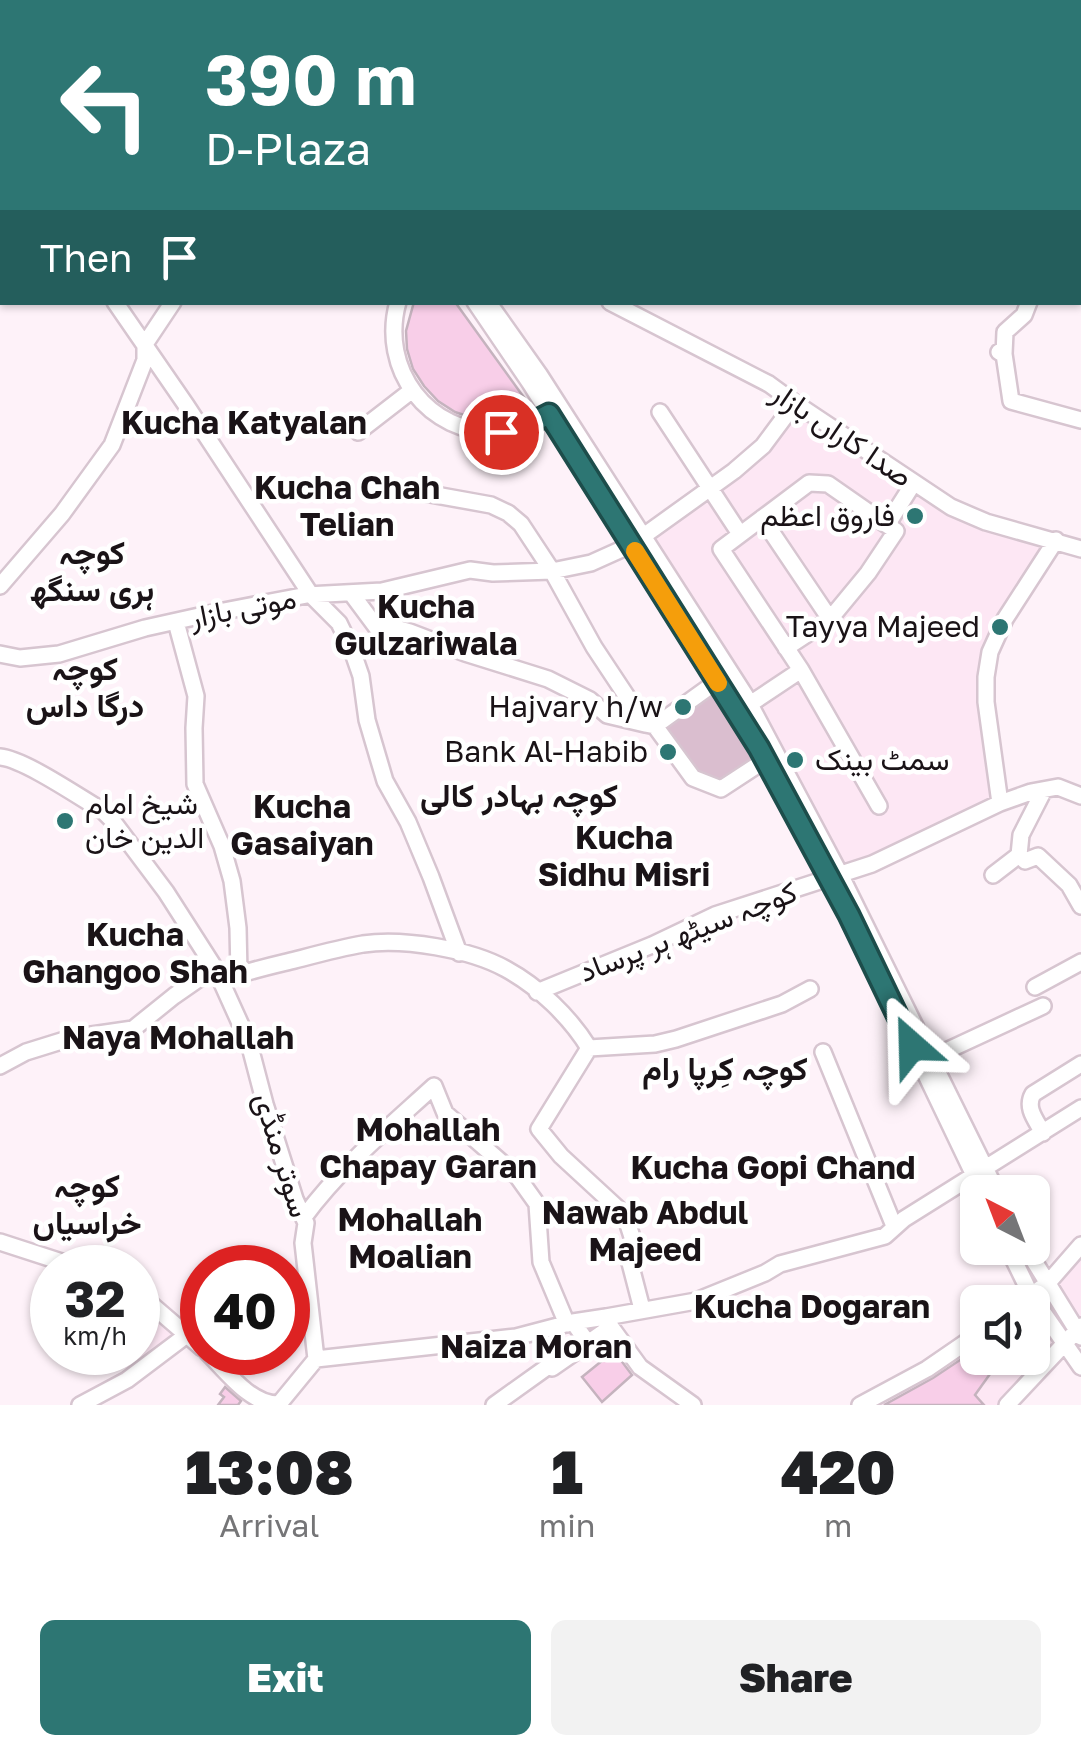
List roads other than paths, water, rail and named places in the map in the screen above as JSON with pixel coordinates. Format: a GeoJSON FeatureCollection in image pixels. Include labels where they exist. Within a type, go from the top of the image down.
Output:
{"type":"FeatureCollection","features":[{"type":"Feature","properties":{"kind":"street"},"geometry":{"type":"LineString","coordinates":[[117,305],[310,595],[332,614],[352,650],[385,780],[431,877],[459,953]]}},
{"type":"Feature","properties":{"kind":"street"},"geometry":{"type":"LineString","coordinates":[[0,586],[62,514],[112,445],[145,360],[145,344],[171,305]]}},
{"type":"Feature","properties":{"kind":"street"},"geometry":{"type":"LineString","coordinates":[[397,305],[393,344],[399,368],[411,391],[429,410],[451,424],[501,432],[526,426],[549,414]]}},
{"type":"Feature","properties":{"kind":"street"},"geometry":{"type":"LineString","coordinates":[[477,305],[636,541],[771,757],[931,1058],[979,1175]]}},
{"type":"Feature","properties":{"kind":"street"},"geometry":{"type":"LineString","coordinates":[[490,305],[539,374],[636,541]]}},
{"type":"Feature","properties":{"kind":"street","name":"صدا کاراں بازار"},"geometry":{"type":"LineString","coordinates":[[616,305],[769,384],[951,508],[986,522],[1081,548]]}},
{"type":"Feature","properties":{"kind":"street"},"geometry":{"type":"LineString","coordinates":[[1028,305],[1024,315],[1005,332],[1001,353],[1012,401],[1081,420]]}},
{"type":"Feature","properties":{"kind":"street"},"geometry":{"type":"LineString","coordinates":[[358,432],[411,391]]}},
{"type":"Feature","properties":{"kind":"street","name":"موتی بازار"},"geometry":{"type":"LineString","coordinates":[[0,654],[20,658],[60,654],[145,628],[310,595],[382,592],[470,570],[552,571],[591,563],[636,541],[734,471],[762,446],[795,404]]}},
{"type":"Feature","properties":{"kind":"street"},"geometry":{"type":"LineString","coordinates":[[660,412],[740,534]]}},
{"type":"Feature","properties":{"kind":"street"},"geometry":{"type":"LineString","coordinates":[[786,648],[830,619],[868,574],[896,531],[828,484],[810,483],[721,548],[786,648],[801,670],[880,806]]}},
{"type":"Feature","properties":{"kind":"street"},"geometry":{"type":"LineString","coordinates":[[887,524],[914,484]]}},
{"type":"Feature","properties":{"kind":"street"},"geometry":{"type":"LineString","coordinates":[[419,492],[490,504],[521,524],[610,672],[692,778],[721,789],[771,757]]}},
{"type":"Feature","properties":{"kind":"street"},"geometry":{"type":"LineString","coordinates":[[762,518],[830,619]]}},
{"type":"Feature","properties":{"kind":"street"},"geometry":{"type":"LineString","coordinates":[[1000,802],[986,702],[990,652],[1004,618],[1056,540]]}},
{"type":"Feature","properties":{"kind":"street"},"geometry":{"type":"LineString","coordinates":[[351,594],[377,628],[410,632],[548,679],[590,700],[607,715],[650,725],[724,677]]}},
{"type":"Feature","properties":{"kind":"street"},"geometry":{"type":"LineString","coordinates":[[176,622],[196,696],[195,784],[222,846],[232,881],[239,974]]}},
{"type":"Feature","properties":{"kind":"street"},"geometry":{"type":"LineString","coordinates":[[750,704],[801,670]]}},
{"type":"Feature","properties":{"kind":"street"},"geometry":{"type":"LineString","coordinates":[[590,700],[610,672]]}},
{"type":"Feature","properties":{"kind":"street"},"geometry":{"type":"LineString","coordinates":[[724,677],[750,704],[771,757]]}},
{"type":"Feature","properties":{"kind":"street","name":"سوتر منڈی"},"geometry":{"type":"LineString","coordinates":[[0,757],[11,758],[103,811],[166,892],[218,975],[249,1043],[295,1199],[306,1223],[303,1243],[316,1359]]}},
{"type":"Feature","properties":{"kind":"street"},"geometry":{"type":"LineString","coordinates":[[993,874],[1019,855],[1021,835],[1044,790],[1058,788],[1081,796]]}},
{"type":"Feature","properties":{"kind":"street","name":"کوچہ سیٹھ ہر پرساد"},"geometry":{"type":"LineString","coordinates":[[537,992],[715,916],[883,859],[1000,802],[1044,790]]}},
{"type":"Feature","properties":{"kind":"street"},"geometry":{"type":"LineString","coordinates":[[1019,855],[1025,861],[1038,856],[1069,885],[1081,906]]}},
{"type":"Feature","properties":{"kind":"street"},"geometry":{"type":"LineString","coordinates":[[835,876],[982,1175]]}},
{"type":"Feature","properties":{"kind":"street"},"geometry":{"type":"LineString","coordinates":[[0,1066],[26,1052],[72,1038],[134,1029],[197,980],[366,944],[418,944],[505,968],[565,1016],[588,1048]]}},
{"type":"Feature","properties":{"kind":"street"},"geometry":{"type":"LineString","coordinates":[[1035,987],[1081,962]]}},
{"type":"Feature","properties":{"kind":"street"},"geometry":{"type":"LineString","coordinates":[[588,1048],[676,1039],[782,1004],[810,989]]}},
{"type":"Feature","properties":{"kind":"street"},"geometry":{"type":"LineString","coordinates":[[931,1058],[1043,1006]]}},
{"type":"Feature","properties":{"kind":"street"},"geometry":{"type":"LineString","coordinates":[[588,1048],[540,1128],[561,1156],[625,1216],[632,1238],[630,1264],[642,1309]]}},
{"type":"Feature","properties":{"kind":"street"},"geometry":{"type":"LineString","coordinates":[[823,1052],[894,1226]]}},
{"type":"Feature","properties":{"kind":"street"},"geometry":{"type":"LineString","coordinates":[[1043,1133],[1030,1111],[1029,1100],[1081,1064]]}},
{"type":"Feature","properties":{"kind":"street"},"geometry":{"type":"LineString","coordinates":[[304,1217],[355,1158],[434,1086],[445,1113],[517,1176],[537,1204],[542,1262],[570,1323],[588,1343]]}},
{"type":"Feature","properties":{"kind":"street"},"geometry":{"type":"LineString","coordinates":[[231,1375],[268,1404],[280,1404],[316,1359],[516,1337],[570,1323],[609,1322],[642,1309],[696,1301],[780,1264],[885,1236],[894,1226],[1081,1108]]}},
{"type":"Feature","properties":{"kind":"street"},"geometry":{"type":"LineString","coordinates":[[0,1242],[30,1252]]}},
{"type":"Feature","properties":{"kind":"street"},"geometry":{"type":"LineString","coordinates":[[1047,1284],[1078,1258]]}},
{"type":"Feature","properties":{"kind":"street"},"geometry":{"type":"LineString","coordinates":[[1036,1265],[1076,1334],[1081,1367]]}},
{"type":"Feature","properties":{"kind":"street"},"geometry":{"type":"LineString","coordinates":[[160,1311],[180,1327]]}},
{"type":"Feature","properties":{"kind":"street"},"geometry":{"type":"LineString","coordinates":[[1050,1316],[1076,1334]]}},
{"type":"Feature","properties":{"kind":"street"},"geometry":{"type":"LineString","coordinates":[[494,1405],[588,1343],[609,1322]]}},
{"type":"Feature","properties":{"kind":"street"},"geometry":{"type":"LineString","coordinates":[[609,1322],[640,1367],[693,1405]]}},
{"type":"Feature","properties":{"kind":"street"},"geometry":{"type":"LineString","coordinates":[[1007,1405],[1076,1334]]}},
{"type":"Feature","properties":{"kind":"street"},"geometry":{"type":"LineString","coordinates":[[80,1405],[127,1380],[180,1340]]}},
{"type":"Feature","properties":{"kind":"street"},"geometry":{"type":"LineString","coordinates":[[860,1405],[960,1346]]}},
{"type":"Feature","properties":{"kind":"place","name":"فاروق اعظم"},"geometry":{"type":"Point","coordinates":[915,516]}},
{"type":"Feature","properties":{"kind":"place","name":"Tayya Majeed"},"geometry":{"type":"Point","coordinates":[1000,627]}},
{"type":"Feature","properties":{"kind":"place","name":"Hajvary h/w"},"geometry":{"type":"Point","coordinates":[683,707]}},
{"type":"Feature","properties":{"kind":"place","name":"Bank Al-Habib"},"geometry":{"type":"Point","coordinates":[668,752]}},
{"type":"Feature","properties":{"kind":"place","name":"سمٹ بینک"},"geometry":{"type":"Point","coordinates":[795,760]}},
{"type":"Feature","properties":{"kind":"place","name":"شیخ امام الدین خان"},"geometry":{"type":"Point","coordinates":[65,821]}},
{"type":"Feature","properties":{"kind":"district","name":"Kucha Katyalan"},"geometry":{"type":"Point","coordinates":[244,423]}},
{"type":"Feature","properties":{"kind":"district","name":"Kucha Chah Telian"},"geometry":{"type":"Point","coordinates":[347,506]}},
{"type":"Feature","properties":{"kind":"district","name":"کوچہ ہری سنگھ"},"geometry":{"type":"Point","coordinates":[92,572]}},
{"type":"Feature","properties":{"kind":"district","name":"Kucha Gulzariwala"},"geometry":{"type":"Point","coordinates":[426,626]}},
{"type":"Feature","properties":{"kind":"district","name":"کوچہ درگا داس"},"geometry":{"type":"Point","coordinates":[85,688]}},
{"type":"Feature","properties":{"kind":"district","name":"کوچہ بہادر کالی"},"geometry":{"type":"Point","coordinates":[519,796]}},
{"type":"Feature","properties":{"kind":"district","name":"Kucha Gasaiyan"},"geometry":{"type":"Point","coordinates":[302,826]}},
{"type":"Feature","properties":{"kind":"district","name":"Kucha Sidhu Misri"},"geometry":{"type":"Point","coordinates":[624,856]}},
{"type":"Feature","properties":{"kind":"district","name":"Kucha Ghangoo Shah"},"geometry":{"type":"Point","coordinates":[135,954]}},
{"type":"Feature","properties":{"kind":"district","name":"Naya Mohallah"},"geometry":{"type":"Point","coordinates":[178,1038]}},
{"type":"Feature","properties":{"kind":"district","name":"کوچہ کِرپا رام"},"geometry":{"type":"Point","coordinates":[725,1069]}},
{"type":"Feature","properties":{"kind":"district","name":"Mohallah Chapay Garan"},"geometry":{"type":"Point","coordinates":[428,1148]}},
{"type":"Feature","properties":{"kind":"district","name":"Kucha Gopi Chand"},"geometry":{"type":"Point","coordinates":[773,1168]}},
{"type":"Feature","properties":{"kind":"district","name":"کوچہ خراسیاں"},"geometry":{"type":"Point","coordinates":[87,1204]}},
{"type":"Feature","properties":{"kind":"district","name":"Nawab Abdul Majeed"},"geometry":{"type":"Point","coordinates":[645,1232]}},
{"type":"Feature","properties":{"kind":"district","name":"Mohallah Moalian"},"geometry":{"type":"Point","coordinates":[410,1238]}},
{"type":"Feature","properties":{"kind":"district","name":"Kucha Dogaran"},"geometry":{"type":"Point","coordinates":[812,1307]}},
{"type":"Feature","properties":{"kind":"district","name":"Naiza Moran"},"geometry":{"type":"Point","coordinates":[536,1347]}}]}
